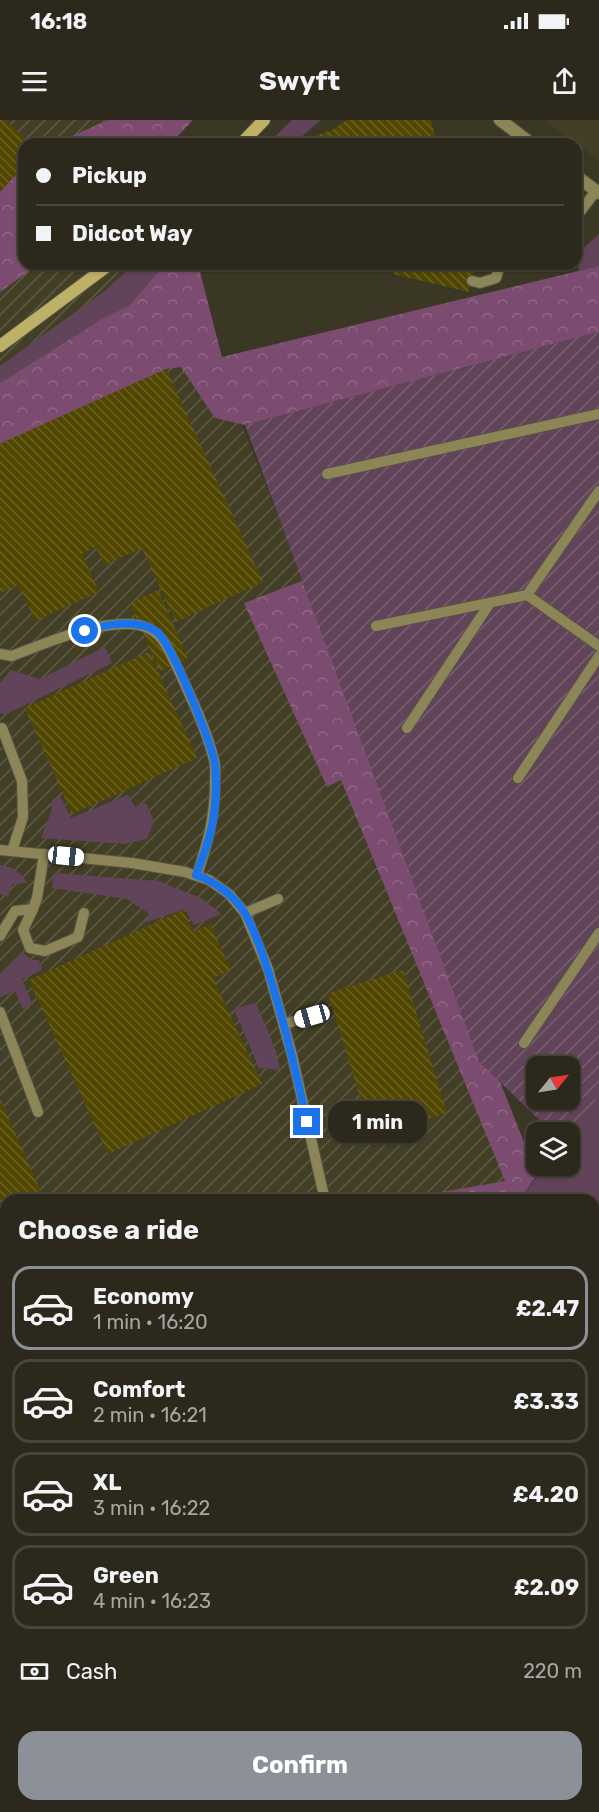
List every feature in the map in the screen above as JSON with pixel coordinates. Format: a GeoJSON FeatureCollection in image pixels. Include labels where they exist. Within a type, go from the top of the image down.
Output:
{"type":"FeatureCollection","features":[{"type":"Feature","properties":{"kind":"main road"},"geometry":{"type":"LineString","coordinates":[[247,138],[264,120]]}},
{"type":"Feature","properties":{"kind":"main road"},"geometry":{"type":"LineString","coordinates":[[0,346],[102,270]]}},
{"type":"Feature","properties":{"kind":"street"},"geometry":{"type":"LineString","coordinates":[[500,120],[515,138]]}},
{"type":"Feature","properties":{"kind":"street"},"geometry":{"type":"LineString","coordinates":[[582,181],[597,192]]}},
{"type":"Feature","properties":{"kind":"lane"},"geometry":{"type":"LineString","coordinates":[[582,210],[597,192]]}},
{"type":"Feature","properties":{"kind":"lane"},"geometry":{"type":"LineString","coordinates":[[472,281],[480,283],[490,281],[496,278],[498,270]]}},
{"type":"Feature","properties":{"kind":"lane"},"geometry":{"type":"LineString","coordinates":[[327,474],[599,414]]}},
{"type":"Feature","properties":{"kind":"lane"},"geometry":{"type":"LineString","coordinates":[[376,626],[527,596],[599,491]]}},
{"type":"Feature","properties":{"kind":"lane"},"geometry":{"type":"LineString","coordinates":[[527,596],[599,646]]}},
{"type":"Feature","properties":{"kind":"lane"},"geometry":{"type":"LineString","coordinates":[[407,728],[490,603]]}},
{"type":"Feature","properties":{"kind":"lane"},"geometry":{"type":"LineString","coordinates":[[0,654],[12,656],[102,625],[140,626],[156,631],[165,644],[202,721],[215,762],[215,804],[211,834],[196,875]]}},
{"type":"Feature","properties":{"kind":"lane"},"geometry":{"type":"LineString","coordinates":[[518,778],[599,656]]}},
{"type":"Feature","properties":{"kind":"lane"},"geometry":{"type":"LineString","coordinates":[[2,728],[22,781],[23,817],[12,851]]}},
{"type":"Feature","properties":{"kind":"lane"},"geometry":{"type":"LineString","coordinates":[[0,850],[132,863],[196,875],[209,880],[229,894],[245,913],[268,969],[284,1024],[324,1194]]}},
{"type":"Feature","properties":{"kind":"lane"},"geometry":{"type":"LineString","coordinates":[[44,854],[37,898],[22,930],[30,948],[45,951],[78,937],[84,913]]}},
{"type":"Feature","properties":{"kind":"lane"},"geometry":{"type":"LineString","coordinates":[[245,913],[278,898]]}},
{"type":"Feature","properties":{"kind":"lane"},"geometry":{"type":"LineString","coordinates":[[0,936],[15,911],[33,909]]}},
{"type":"Feature","properties":{"kind":"lane"},"geometry":{"type":"LineString","coordinates":[[524,1043],[599,933]]}},
{"type":"Feature","properties":{"kind":"lane"},"geometry":{"type":"LineString","coordinates":[[0,1012],[38,1112]]}},
{"type":"Feature","properties":{"kind":"lane"},"geometry":{"type":"LineString","coordinates":[[284,1024],[312,1016]]}},
{"type":"Feature","properties":{"kind":"shaded area"},"geometry":{"type":"Polygon","coordinates":[[[0,120],[134,120],[126,138],[18,138],[18,270],[178,270],[302,576],[505,1181],[439,1194],[0,1194],[0,120]]]}},
{"type":"Feature","properties":{"kind":"shaded area"},"geometry":{"type":"Polygon","coordinates":[[[292,120],[321,120],[300,138],[273,138],[292,120]]]}},
{"type":"Feature","properties":{"kind":"shaded area"},"geometry":{"type":"Polygon","coordinates":[[[544,120],[599,120],[599,160],[582,148],[582,138],[569,138],[544,120]]]}},
{"type":"Feature","properties":{"kind":"shaded area"},"geometry":{"type":"Polygon","coordinates":[[[599,234],[599,266],[579,271],[582,270],[582,250],[599,234]]]}},
{"type":"Feature","properties":{"kind":"shaded area"},"geometry":{"type":"Polygon","coordinates":[[[128,270],[160,270],[129,306],[107,316],[0,383],[0,366],[105,291],[128,270]]]}},
{"type":"Feature","properties":{"kind":"shaded area"},"geometry":{"type":"Polygon","coordinates":[[[599,332],[599,1094],[580,1123],[542,1122],[529,1110],[580,1110],[580,1056],[526,1056],[526,1107],[479,1062],[245,425],[599,332]]]}},
{"type":"Feature","properties":{"kind":"shaded area"},"geometry":{"type":"Polygon","coordinates":[[[105,647],[112,663],[6,714],[0,713],[0,683],[11,670],[40,679],[105,647]]]}},
{"type":"Feature","properties":{"kind":"shaded area"},"geometry":{"type":"Polygon","coordinates":[[[128,795],[135,807],[146,803],[154,822],[147,839],[125,844],[41,838],[51,812],[52,800],[60,796],[71,818],[128,795]]]}},
{"type":"Feature","properties":{"kind":"shaded area"},"geometry":{"type":"Polygon","coordinates":[[[0,865],[16,870],[27,883],[12,884],[8,897],[0,894],[0,865]]]}},
{"type":"Feature","properties":{"kind":"shaded area"},"geometry":{"type":"Polygon","coordinates":[[[54,873],[158,881],[201,898],[221,914],[194,925],[185,909],[141,924],[151,915],[127,899],[52,888],[54,873]]]}},
{"type":"Feature","properties":{"kind":"shaded area"},"geometry":{"type":"Polygon","coordinates":[[[23,952],[31,960],[39,960],[42,970],[22,979],[32,1003],[23,1009],[15,991],[0,997],[0,974],[23,952]]]}},
{"type":"Feature","properties":{"kind":"shaded area"},"geometry":{"type":"Polygon","coordinates":[[[256,1003],[276,1051],[280,1070],[259,1068],[234,1009],[256,1003]]]}},
{"type":"Feature","properties":{"kind":"shaded area"},"geometry":{"type":"Polygon","coordinates":[[[599,1093],[599,1194],[524,1194],[537,1176],[580,1176],[580,1122],[577,1122],[599,1093]]]}},
{"type":"Feature","properties":{"kind":"green space"},"geometry":{"type":"Polygon","coordinates":[[[108,120],[193,120],[176,138],[68,138],[108,120]]]}},
{"type":"Feature","properties":{"kind":"green space"},"geometry":{"type":"Polygon","coordinates":[[[18,171],[18,270],[31,270],[0,292],[0,190],[18,171]]]}},
{"type":"Feature","properties":{"kind":"green space"},"geometry":{"type":"Polygon","coordinates":[[[599,266],[599,332],[245,425],[215,418],[181,367],[166,369],[0,444],[0,383],[107,316],[129,306],[160,270],[200,270],[222,357],[599,266]]]}},
{"type":"Feature","properties":{"kind":"green space"},"geometry":{"type":"Polygon","coordinates":[[[302,581],[526,1147],[526,1176],[536,1176],[524,1194],[431,1194],[505,1181],[341,780],[327,787],[244,603],[302,581]]]}},
{"type":"Feature","properties":{"kind":"building"},"geometry":{"type":"Polygon","coordinates":[[[0,120],[6,120],[24,138],[18,138],[18,172],[0,192],[0,120]]]}},
{"type":"Feature","properties":{"kind":"building"},"geometry":{"type":"Polygon","coordinates":[[[347,120],[431,120],[436,138],[309,138],[332,130],[347,120]]]}},
{"type":"Feature","properties":{"kind":"building"},"geometry":{"type":"Polygon","coordinates":[[[394,270],[474,271],[469,292],[393,274],[394,270]]]}},
{"type":"Feature","properties":{"kind":"building"},"geometry":{"type":"Polygon","coordinates":[[[166,369],[263,582],[176,622],[142,548],[104,565],[96,547],[82,554],[99,592],[35,621],[19,585],[0,593],[0,444],[166,369]]]}},
{"type":"Feature","properties":{"kind":"building"},"geometry":{"type":"Polygon","coordinates":[[[158,590],[188,658],[160,671],[130,603],[158,590]]]}},
{"type":"Feature","properties":{"kind":"building"},"geometry":{"type":"Polygon","coordinates":[[[149,652],[197,758],[72,814],[25,708],[149,652]]]}},
{"type":"Feature","properties":{"kind":"building"},"geometry":{"type":"Polygon","coordinates":[[[183,910],[194,932],[210,924],[231,970],[213,978],[262,1084],[108,1154],[29,980],[183,910]]]}},
{"type":"Feature","properties":{"kind":"building"},"geometry":{"type":"Polygon","coordinates":[[[403,970],[447,1113],[372,1136],[328,993],[403,970]]]}},
{"type":"Feature","properties":{"kind":"building"},"geometry":{"type":"Polygon","coordinates":[[[0,1099],[42,1194],[0,1194],[0,1099]]]}},
{"type":"Feature","properties":{"kind":"route"},"geometry":{"type":"LineString","coordinates":[[85,631],[102,625],[119,624],[140,626],[156,631],[165,644],[202,721],[215,762],[215,804],[211,834],[196,875],[209,880],[229,894],[245,913],[258,941],[292,1055],[307,1122]]}}]}
